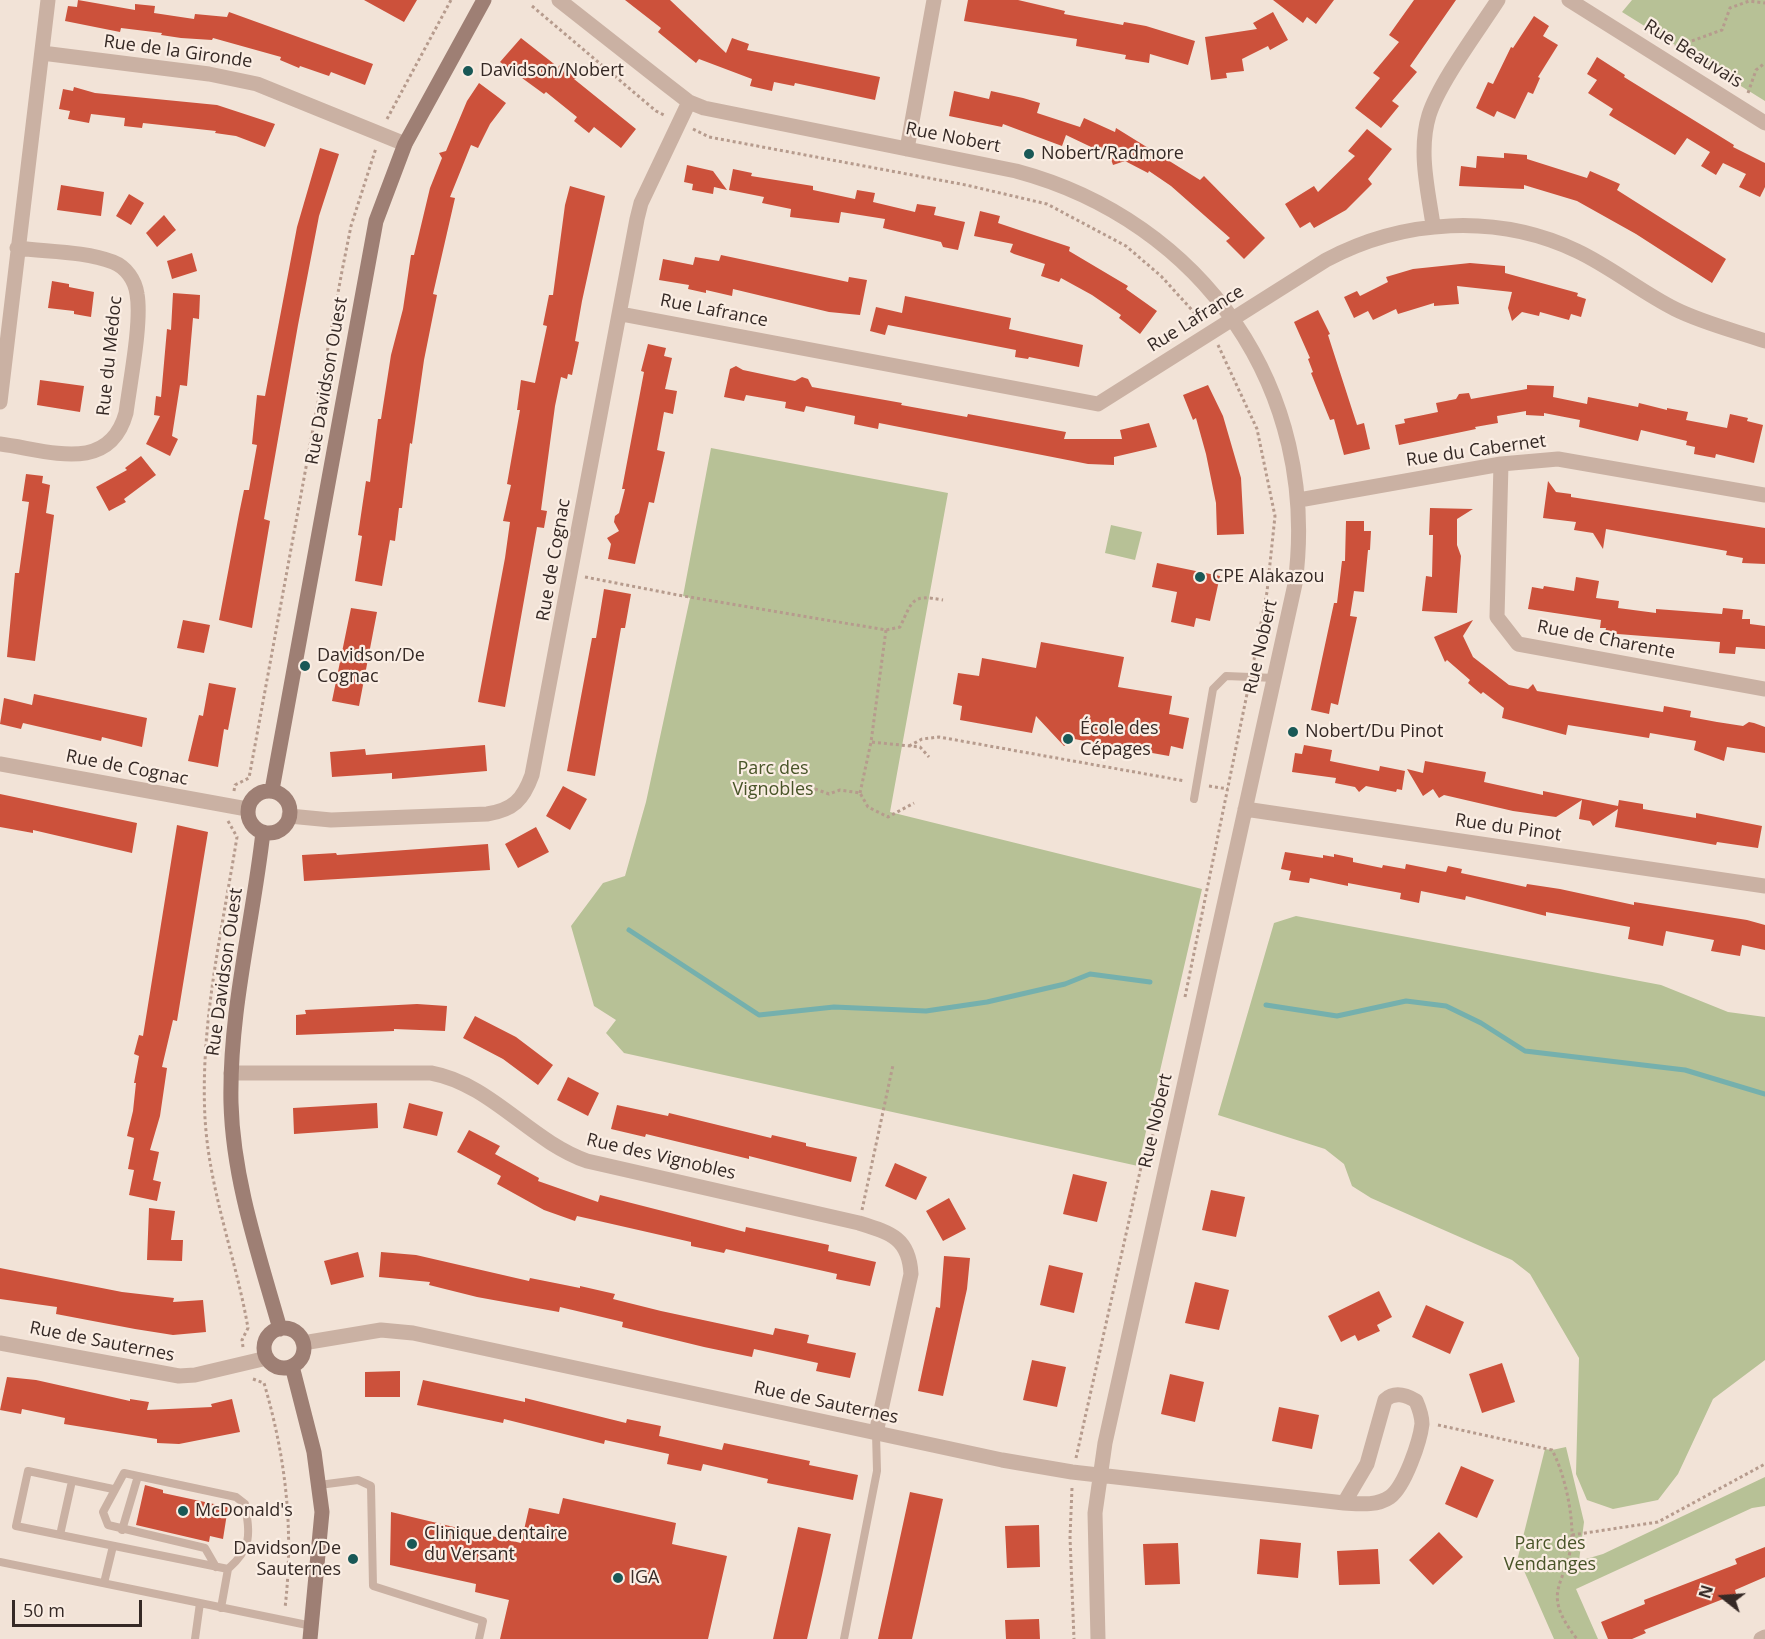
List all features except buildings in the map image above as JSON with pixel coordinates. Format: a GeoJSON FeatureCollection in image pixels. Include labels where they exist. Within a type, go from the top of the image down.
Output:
{"type":"FeatureCollection","features":[{"type":"Feature","properties":{"kind":"street"},"geometry":{"type":"LineString","coordinates":[[0,402],[48,0]]}},
{"type":"Feature","properties":{"kind":"street","name":"Rue Davidson Ouest"},"geometry":{"type":"LineString","coordinates":[[272,790],[369,253],[384,195],[405,144],[484,0]]}},
{"type":"Feature","properties":{"kind":"street","name":"Rue Nobert"},"geometry":{"type":"LineString","coordinates":[[559,0],[689,102],[704,108],[1016,171],[1057,182],[1089,196],[1148,233],[1177,256],[1233,319],[1264,370],[1275,398],[1295,470],[1299,500],[1295,584],[1099,1475],[1095,1540],[1098,1639]]}},
{"type":"Feature","properties":{"kind":"street"},"geometry":{"type":"LineString","coordinates":[[907,149],[934,0]]}},
{"type":"Feature","properties":{"kind":"street"},"geometry":{"type":"LineString","coordinates":[[1433,225],[1424,159],[1429,115],[1437,96],[1498,0]]}},
{"type":"Feature","properties":{"kind":"street","name":"Rue Beauvais"},"geometry":{"type":"LineString","coordinates":[[1569,0],[1765,123]]}},
{"type":"Feature","properties":{"kind":"street","name":"Rue de la Gironde"},"geometry":{"type":"LineString","coordinates":[[42,53],[234,78],[280,91],[405,144]]}},
{"type":"Feature","properties":{"kind":"street","name":"Rue de Cognac"},"geometry":{"type":"LineString","coordinates":[[289,816],[332,820],[487,814],[505,811],[517,804],[527,790],[532,775],[572,574],[642,203],[689,102]]}},
{"type":"Feature","properties":{"kind":"street","name":"Rue Lafrance"},"geometry":{"type":"LineString","coordinates":[[621,314],[1098,404],[1353,246],[1433,225],[1504,227],[1576,250],[1676,309],[1765,341]]}},
{"type":"Feature","properties":{"kind":"street","name":"Rue du Médoc"},"geometry":{"type":"LineString","coordinates":[[0,444],[89,454],[113,441],[122,428],[126,413],[138,311],[134,282],[126,270],[115,263],[99,258],[17,248]]}},
{"type":"Feature","properties":{"kind":"street","name":"Rue du Cabernet"},"geometry":{"type":"LineString","coordinates":[[1299,500],[1501,464],[1558,459],[1765,495]]}},
{"type":"Feature","properties":{"kind":"street","name":"Rue de Charente"},"geometry":{"type":"LineString","coordinates":[[1501,464],[1497,617],[1518,644],[1765,689]]}},
{"type":"Feature","properties":{"kind":"street","name":"Rue de Cognac"},"geometry":{"type":"LineString","coordinates":[[0,764],[247,809]]}},
{"type":"Feature","properties":{"kind":"street"},"geometry":{"type":"LineString","coordinates":[[272,790],[286,799],[289,816],[277,832],[263,832],[254,827],[248,819],[247,809],[255,794],[272,790]]}},
{"type":"Feature","properties":{"kind":"street","name":"Rue du Pinot"},"geometry":{"type":"LineString","coordinates":[[1245,809],[1765,886]]}},
{"type":"Feature","properties":{"kind":"street","name":"Rue Davidson Ouest"},"geometry":{"type":"LineString","coordinates":[[263,832],[237,999],[231,1073],[234,1134],[245,1202],[280,1329]]}},
{"type":"Feature","properties":{"kind":"street","name":"Rue des Vignobles"},"geometry":{"type":"LineString","coordinates":[[231,1073],[431,1073],[448,1076],[479,1092],[552,1146],[577,1157],[860,1223],[891,1234],[901,1242],[910,1262],[911,1274],[876,1433]]}},
{"type":"Feature","properties":{"kind":"street"},"geometry":{"type":"LineString","coordinates":[[280,1329],[295,1331],[303,1343],[302,1357],[292,1366],[278,1367],[267,1358],[264,1349],[271,1332],[280,1329]]}},
{"type":"Feature","properties":{"kind":"street","name":"Rue de Sauternes"},"geometry":{"type":"LineString","coordinates":[[303,1343],[381,1330],[413,1333],[1002,1461],[1072,1472],[1344,1503],[1379,1503],[1397,1490],[1408,1469],[1422,1421]]}},
{"type":"Feature","properties":{"kind":"street","name":"Rue de Sauternes"},"geometry":{"type":"LineString","coordinates":[[0,1343],[179,1376],[195,1375],[267,1358]]}},
{"type":"Feature","properties":{"kind":"street"},"geometry":{"type":"LineString","coordinates":[[292,1366],[314,1452],[322,1512],[312,1633]]}},
{"type":"Feature","properties":{"kind":"street"},"geometry":{"type":"LineString","coordinates":[[1344,1503],[1368,1464],[1385,1400],[1391,1395],[1408,1397],[1416,1401],[1422,1421]]}},
{"type":"Feature","properties":{"kind":"street"},"geometry":{"type":"LineString","coordinates":[[1761,1639],[1765,1637]]}},
{"type":"Feature","properties":{"kind":"lane"},"geometry":{"type":"LineString","coordinates":[[1194,799],[1213,690],[1226,676],[1275,678]]}},
{"type":"Feature","properties":{"kind":"lane"},"geometry":{"type":"LineString","coordinates":[[844,1639],[878,1471],[876,1433]]}},
{"type":"Feature","properties":{"kind":"lane"},"geometry":{"type":"LineString","coordinates":[[113,1489],[28,1472],[16,1526],[228,1569]]}},
{"type":"Feature","properties":{"kind":"lane"},"geometry":{"type":"LineString","coordinates":[[216,1567],[205,1548],[108,1525],[103,1512],[113,1489],[124,1473],[236,1497],[245,1504],[249,1527],[245,1555],[228,1569],[221,1608]]}},
{"type":"Feature","properties":{"kind":"lane"},"geometry":{"type":"LineString","coordinates":[[122,1530],[138,1476]]}},
{"type":"Feature","properties":{"kind":"lane"},"geometry":{"type":"LineString","coordinates":[[319,1485],[358,1480],[372,1486],[373,1586],[483,1622],[479,1639]]}},
{"type":"Feature","properties":{"kind":"lane"},"geometry":{"type":"LineString","coordinates":[[60,1535],[72,1481]]}},
{"type":"Feature","properties":{"kind":"lane"},"geometry":{"type":"LineString","coordinates":[[104,1583],[112,1546]]}},
{"type":"Feature","properties":{"kind":"lane"},"geometry":{"type":"LineString","coordinates":[[0,1562],[284,1621],[312,1633]]}},
{"type":"Feature","properties":{"kind":"lane"},"geometry":{"type":"LineString","coordinates":[[195,1639],[200,1603]]}},
{"type":"Feature","properties":{"kind":"path"},"geometry":{"type":"LineString","coordinates":[[1665,60],[1674,47],[1722,30],[1730,8],[1749,1],[1765,3]]}},
{"type":"Feature","properties":{"kind":"path"},"geometry":{"type":"LineString","coordinates":[[532,6],[656,111],[668,117]]}},
{"type":"Feature","properties":{"kind":"path"},"geometry":{"type":"LineString","coordinates":[[1744,110],[1756,70],[1765,63]]}},
{"type":"Feature","properties":{"kind":"path"},"geometry":{"type":"LineString","coordinates":[[694,130],[709,137],[966,185],[1047,204],[1126,246],[1161,276],[1195,310],[1225,355],[1257,429],[1275,516],[1267,592],[1184,1005]]}},
{"type":"Feature","properties":{"kind":"path"},"geometry":{"type":"LineString","coordinates":[[572,574],[683,596],[886,630],[900,627],[912,600],[921,596],[943,600]]}},
{"type":"Feature","properties":{"kind":"path"},"geometry":{"type":"LineString","coordinates":[[886,630],[871,742],[860,794],[868,807],[888,818],[914,803]]}},
{"type":"Feature","properties":{"kind":"path"},"geometry":{"type":"LineString","coordinates":[[909,746],[922,739],[939,736],[1228,789]]}},
{"type":"Feature","properties":{"kind":"path"},"geometry":{"type":"LineString","coordinates":[[871,742],[920,747],[929,757]]}},
{"type":"Feature","properties":{"kind":"path"},"geometry":{"type":"LineString","coordinates":[[814,789],[829,794],[840,790],[860,794]]}},
{"type":"Feature","properties":{"kind":"path"},"geometry":{"type":"LineString","coordinates":[[860,1223],[893,1065]]}},
{"type":"Feature","properties":{"kind":"path"},"geometry":{"type":"LineString","coordinates":[[1074,1639],[1070,1537],[1072,1472],[1141,1167],[1160,1117]]}},
{"type":"Feature","properties":{"kind":"path"},"geometry":{"type":"LineString","coordinates":[[249,1372],[253,1379],[264,1383],[279,1438],[287,1489],[290,1566],[284,1621]]}},
{"type":"Feature","properties":{"kind":"path"},"geometry":{"type":"LineString","coordinates":[[1422,1421],[1552,1450],[1562,1469],[1572,1535],[1556,1598],[1562,1618],[1577,1639]]}},
{"type":"Feature","properties":{"kind":"path"},"geometry":{"type":"LineString","coordinates":[[1572,1535],[1658,1522],[1765,1464]]}},
{"type":"Feature","properties":{"kind":"green space"},"geometry":{"type":"Polygon","coordinates":[[[1632,0],[1765,0],[1765,101],[1622,12],[1632,0]]]}},
{"type":"Feature","properties":{"kind":"green space","name":"Parc des Vignobles"},"geometry":{"type":"Polygon","coordinates":[[[711,448],[948,493],[890,812],[1202,889],[1138,1166],[624,1053],[606,1033],[616,1020],[594,1006],[571,926],[603,883],[625,876],[646,802],[690,598],[683,596],[711,448]]]}},
{"type":"Feature","properties":{"kind":"green space"},"geometry":{"type":"Polygon","coordinates":[[[1111,525],[1142,532],[1135,560],[1105,553],[1111,525]]]}},
{"type":"Feature","properties":{"kind":"green space"},"geometry":{"type":"Polygon","coordinates":[[[1296,916],[1661,985],[1728,1012],[1765,1017],[1765,1360],[1713,1399],[1678,1474],[1658,1500],[1613,1509],[1587,1500],[1576,1474],[1579,1358],[1530,1274],[1512,1260],[1371,1198],[1352,1186],[1344,1164],[1325,1149],[1218,1115],[1274,923],[1296,916]]]}},
{"type":"Feature","properties":{"kind":"green space","name":"Parc des Vendanges"},"geometry":{"type":"Polygon","coordinates":[[[1566,1447],[1584,1522],[1579,1561],[1603,1554],[1765,1477],[1765,1506],[1752,1508],[1576,1589],[1598,1639],[1554,1639],[1518,1557],[1545,1449],[1566,1447]]]}},
{"type":"Feature","properties":{"kind":"waterway"},"geometry":{"type":"LineString","coordinates":[[629,930],[759,1015],[834,1007],[926,1011],[987,1002],[1065,984],[1090,974],[1150,982]]}},
{"type":"Feature","properties":{"kind":"waterway"},"geometry":{"type":"LineString","coordinates":[[1266,1005],[1337,1016],[1406,1001],[1446,1006],[1481,1023],[1525,1051],[1685,1070],[1765,1094]]}},
{"type":"Feature","properties":{"kind":"place","name":"Davidson/Nobert"},"geometry":{"type":"Point","coordinates":[468,71]}},
{"type":"Feature","properties":{"kind":"place","name":"Nobert/Radmore"},"geometry":{"type":"Point","coordinates":[1029,154]}},
{"type":"Feature","properties":{"kind":"place","name":"CPE Alakazou"},"geometry":{"type":"Point","coordinates":[1200,577]}},
{"type":"Feature","properties":{"kind":"place","name":"Davidson/De Cognac"},"geometry":{"type":"Point","coordinates":[305,666]}},
{"type":"Feature","properties":{"kind":"place","name":"Nobert/Du Pinot"},"geometry":{"type":"Point","coordinates":[1293,732]}},
{"type":"Feature","properties":{"kind":"place","name":"École des Cépages"},"geometry":{"type":"Point","coordinates":[1068,739]}},
{"type":"Feature","properties":{"kind":"place","name":"McDonald's"},"geometry":{"type":"Point","coordinates":[183,1511]}},
{"type":"Feature","properties":{"kind":"place","name":"Clinique dentaire du Versant"},"geometry":{"type":"Point","coordinates":[412,1544]}},
{"type":"Feature","properties":{"kind":"place","name":"Davidson/De Sauternes"},"geometry":{"type":"Point","coordinates":[353,1559]}},
{"type":"Feature","properties":{"kind":"place","name":"IGA"},"geometry":{"type":"Point","coordinates":[618,1578]}}]}
